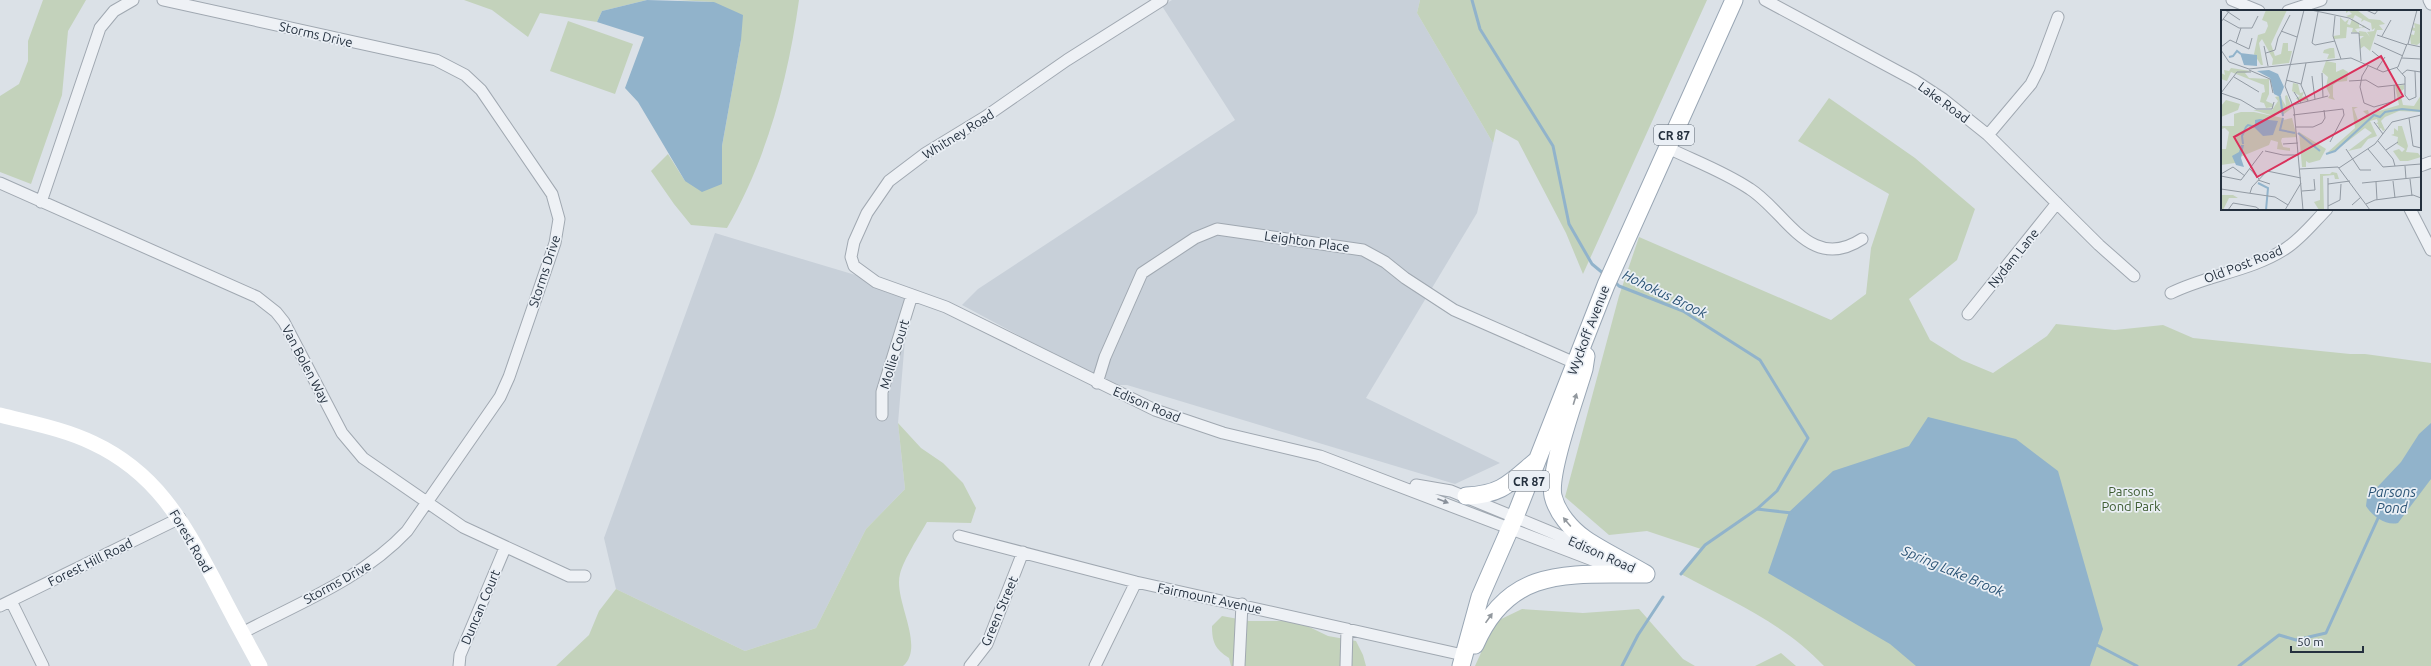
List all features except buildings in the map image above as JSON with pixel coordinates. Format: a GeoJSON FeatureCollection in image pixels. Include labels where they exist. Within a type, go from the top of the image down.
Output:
{"type":"FeatureCollection","features":[{"type":"Feature","properties":{"kind":"main road","name":"Wyckoff Avenue"},"geometry":{"type":"LineString","coordinates":[[1463,662],[1480,598],[1513,522],[1609,277],[1734,0]]}},
{"type":"Feature","properties":{"kind":"main road"},"geometry":{"type":"LineString","coordinates":[[1591,323],[1584,369],[1553,473],[1553,495],[1556,506],[1567,523],[1584,538],[1646,574]]}},
{"type":"Feature","properties":{"kind":"main road","name":"Forest Road"},"geometry":{"type":"LineString","coordinates":[[0,416],[70,434],[113,453],[148,480],[180,518],[260,666]]}},
{"type":"Feature","properties":{"kind":"main road"},"geometry":{"type":"LineString","coordinates":[[1466,496],[1486,496],[1506,487],[1537,459]]}},
{"type":"Feature","properties":{"kind":"main road"},"geometry":{"type":"LineString","coordinates":[[1463,662],[1484,625],[1496,609],[1529,586],[1576,573],[1646,574]]}},
{"type":"Feature","properties":{"kind":"street"},"geometry":{"type":"LineString","coordinates":[[42,202],[100,28],[114,11],[133,0]]}},
{"type":"Feature","properties":{"kind":"street","name":"Storms Drive"},"geometry":{"type":"LineString","coordinates":[[163,0],[436,60],[452,67],[481,90],[552,194],[557,206],[558,231],[509,377],[489,416],[407,531],[377,560],[358,573],[242,633]]}},
{"type":"Feature","properties":{"kind":"street","name":"Whitney Road"},"geometry":{"type":"LineString","coordinates":[[912,295],[876,282],[854,266],[851,257],[854,242],[867,214],[889,181],[926,154],[985,118],[1067,60],[1162,0]]}},
{"type":"Feature","properties":{"kind":"street","name":"Lake Road"},"geometry":{"type":"LineString","coordinates":[[1765,0],[1914,80],[1943,99],[1988,135],[2095,241],[2134,276]]}},
{"type":"Feature","properties":{"kind":"street"},"geometry":{"type":"LineString","coordinates":[[2232,0],[2257,10]]}},
{"type":"Feature","properties":{"kind":"street"},"geometry":{"type":"LineString","coordinates":[[2291,10],[2321,0]]}},
{"type":"Feature","properties":{"kind":"street"},"geometry":{"type":"LineString","coordinates":[[2429,0],[2431,4]]}},
{"type":"Feature","properties":{"kind":"street"},"geometry":{"type":"LineString","coordinates":[[1988,135],[2020,99],[2031,84],[2039,68],[2058,17]]}},
{"type":"Feature","properties":{"kind":"street"},"geometry":{"type":"LineString","coordinates":[[1668,148],[1743,184],[1774,208],[1794,232],[1812,245],[1835,249],[1846,247],[1862,239]]}},
{"type":"Feature","properties":{"kind":"street"},"geometry":{"type":"LineString","coordinates":[[2421,166],[2431,162]]}},
{"type":"Feature","properties":{"kind":"street","name":"Van Bolen Way"},"geometry":{"type":"LineString","coordinates":[[0,183],[257,297],[268,304],[284,322],[350,444],[373,466],[463,527],[569,576],[585,576]]}},
{"type":"Feature","properties":{"kind":"street","name":"Nydam Lane"},"geometry":{"type":"LineString","coordinates":[[1968,314],[2057,203]]}},
{"type":"Feature","properties":{"kind":"street","name":"Old Post Road"},"geometry":{"type":"LineString","coordinates":[[2171,294],[2189,285],[2274,255],[2297,239],[2326,210]]}},
{"type":"Feature","properties":{"kind":"street"},"geometry":{"type":"LineString","coordinates":[[2411,210],[2431,250]]}},
{"type":"Feature","properties":{"kind":"street","name":"Leighton Place"},"geometry":{"type":"LineString","coordinates":[[1097,383],[1105,357],[1142,273],[1194,238],[1217,229],[1363,250],[1385,262],[1405,278],[1454,310],[1575,363]]}},
{"type":"Feature","properties":{"kind":"street","name":"Edison Road"},"geometry":{"type":"LineString","coordinates":[[912,295],[946,307],[1097,383],[1155,410],[1198,425],[1320,456],[1513,522],[1646,574]]}},
{"type":"Feature","properties":{"kind":"street","name":"Mollie Court"},"geometry":{"type":"LineString","coordinates":[[882,415],[882,392],[912,295]]}},
{"type":"Feature","properties":{"kind":"street","name":"Edison Road"},"geometry":{"type":"LineString","coordinates":[[1393,482],[1452,491],[1466,496],[1513,522]]}},
{"type":"Feature","properties":{"kind":"street","name":"Forest Hill Road"},"geometry":{"type":"LineString","coordinates":[[0,606],[180,518]]}},
{"type":"Feature","properties":{"kind":"street","name":"Fairmount Avenue"},"geometry":{"type":"LineString","coordinates":[[959,536],[1136,582],[1242,604],[1347,630],[1463,662]]}},
{"type":"Feature","properties":{"kind":"street","name":"Duncan Court"},"geometry":{"type":"LineString","coordinates":[[459,666],[460,655],[467,636],[506,548]]}},
{"type":"Feature","properties":{"kind":"street","name":"Green Street"},"geometry":{"type":"LineString","coordinates":[[970,666],[987,644],[1023,552]]}},
{"type":"Feature","properties":{"kind":"street"},"geometry":{"type":"LineString","coordinates":[[1095,666],[1136,582]]}},
{"type":"Feature","properties":{"kind":"street"},"geometry":{"type":"LineString","coordinates":[[11,601],[43,666]]}},
{"type":"Feature","properties":{"kind":"street"},"geometry":{"type":"LineString","coordinates":[[1238,666],[1242,604]]}},
{"type":"Feature","properties":{"kind":"street"},"geometry":{"type":"LineString","coordinates":[[1346,666],[1347,630]]}},
{"type":"Feature","properties":{"kind":"shaded area"},"geometry":{"type":"Polygon","coordinates":[[[1172,0],[1420,0],[1417,13],[1493,143],[1477,213],[1366,398],[1500,463],[1455,484],[1127,385],[1111,385],[962,305],[978,289],[1235,120],[1162,6],[1172,0]]]}},
{"type":"Feature","properties":{"kind":"shaded area"},"geometry":{"type":"Polygon","coordinates":[[[715,233],[909,291],[898,423],[905,489],[866,529],[816,628],[745,651],[616,589],[604,538],[715,233]]]}},
{"type":"Feature","properties":{"kind":"green space"},"geometry":{"type":"Polygon","coordinates":[[[43,0],[86,0],[68,31],[62,95],[31,184],[0,172],[0,96],[19,84],[28,61],[28,41],[43,0]]]}},
{"type":"Feature","properties":{"kind":"green space"},"geometry":{"type":"Polygon","coordinates":[[[464,0],[647,0],[602,11],[597,22],[540,13],[528,37],[492,10],[464,0]]]}},
{"type":"Feature","properties":{"kind":"green space"},"geometry":{"type":"Polygon","coordinates":[[[677,0],[799,0],[789,59],[774,118],[754,174],[727,228],[691,225],[651,171],[668,154],[685,181],[722,184],[722,146],[741,40],[714,2],[677,0]]]}},
{"type":"Feature","properties":{"kind":"green space"},"geometry":{"type":"Polygon","coordinates":[[[1420,0],[1707,0],[1583,274],[1566,233],[1518,141],[1496,129],[1493,143],[1417,13],[1420,0]]]}},
{"type":"Feature","properties":{"kind":"green space"},"geometry":{"type":"Polygon","coordinates":[[[568,21],[633,44],[615,94],[550,71],[568,21]]]}},
{"type":"Feature","properties":{"kind":"green space","name":"Parsons Pond Park"},"geometry":{"type":"Polygon","coordinates":[[[1829,98],[1915,158],[1975,209],[1957,260],[1909,299],[1930,340],[1962,360],[1993,373],[2047,336],[2056,324],[2115,330],[2163,325],[2193,338],[2350,354],[2365,354],[2431,363],[2431,666],[1824,666],[1809,651],[1757,614],[1681,574],[1701,549],[1647,531],[1609,535],[1565,497],[1619,296],[1639,237],[1831,320],[1866,294],[1871,248],[1889,194],[1798,141],[1829,98]]]}},
{"type":"Feature","properties":{"kind":"green space"},"geometry":{"type":"Polygon","coordinates":[[[898,423],[921,448],[943,463],[963,483],[976,508],[971,523],[927,522],[905,562],[900,574],[899,585],[908,622],[911,647],[909,657],[903,666],[556,666],[589,635],[599,611],[616,589],[745,651],[816,628],[866,529],[905,489],[898,423]]]}},
{"type":"Feature","properties":{"kind":"green space"},"geometry":{"type":"Polygon","coordinates":[[[1522,609],[1583,613],[1639,609],[1683,659],[1695,666],[1475,666],[1495,622],[1522,609]]]}},
{"type":"Feature","properties":{"kind":"green space"},"geometry":{"type":"Polygon","coordinates":[[[1222,616],[1249,621],[1290,621],[1303,624],[1328,636],[1356,641],[1363,655],[1366,666],[1231,666],[1229,658],[1215,645],[1213,636],[1212,626],[1222,616]]]}},
{"type":"Feature","properties":{"kind":"green space"},"geometry":{"type":"Polygon","coordinates":[[[1781,653],[1796,666],[1755,666],[1781,653]]]}},
{"type":"Feature","properties":{"kind":"water"},"geometry":{"type":"Polygon","coordinates":[[[647,0],[714,2],[743,15],[741,40],[722,146],[722,184],[702,192],[685,181],[638,102],[625,88],[644,37],[597,22],[602,11],[647,0]]]}},
{"type":"Feature","properties":{"kind":"water"},"geometry":{"type":"Polygon","coordinates":[[[1928,417],[2016,439],[2058,471],[2103,629],[2090,666],[1916,666],[1890,644],[1768,573],[1789,512],[1833,471],[1909,446],[1928,417]]]}},
{"type":"Feature","properties":{"kind":"water","name":"Parsons Pond"},"geometry":{"type":"Polygon","coordinates":[[[2431,423],[2431,479],[2398,523],[2393,524],[2384,522],[2376,517],[2366,506],[2367,498],[2401,462],[2419,434],[2431,423]]]}},
{"type":"Feature","properties":{"kind":"waterway","name":"Hohokus Brook"},"geometry":{"type":"LineString","coordinates":[[1472,0],[1480,29],[1553,146],[1569,224],[1592,264],[1604,274]]}},
{"type":"Feature","properties":{"kind":"waterway","name":"Hohokus Brook"},"geometry":{"type":"LineString","coordinates":[[1614,281],[1619,286],[1683,311],[1760,360],[1808,438],[1777,491],[1757,509],[1705,545],[1681,574]]}},
{"type":"Feature","properties":{"kind":"waterway","name":"Spring Lake Brook"},"geometry":{"type":"LineString","coordinates":[[1757,509],[1792,513]]}},
{"type":"Feature","properties":{"kind":"waterway","name":"Spring Lake Brook"},"geometry":{"type":"LineString","coordinates":[[2239,666],[2279,635],[2296,640],[2326,633],[2379,516]]}},
{"type":"Feature","properties":{"kind":"waterway","name":"Hohokus Brook"},"geometry":{"type":"LineString","coordinates":[[1622,666],[1638,635],[1663,597]]}},
{"type":"Feature","properties":{"kind":"waterway","name":"Spring Lake Brook"},"geometry":{"type":"LineString","coordinates":[[2095,644],[2137,666]]}}]}
